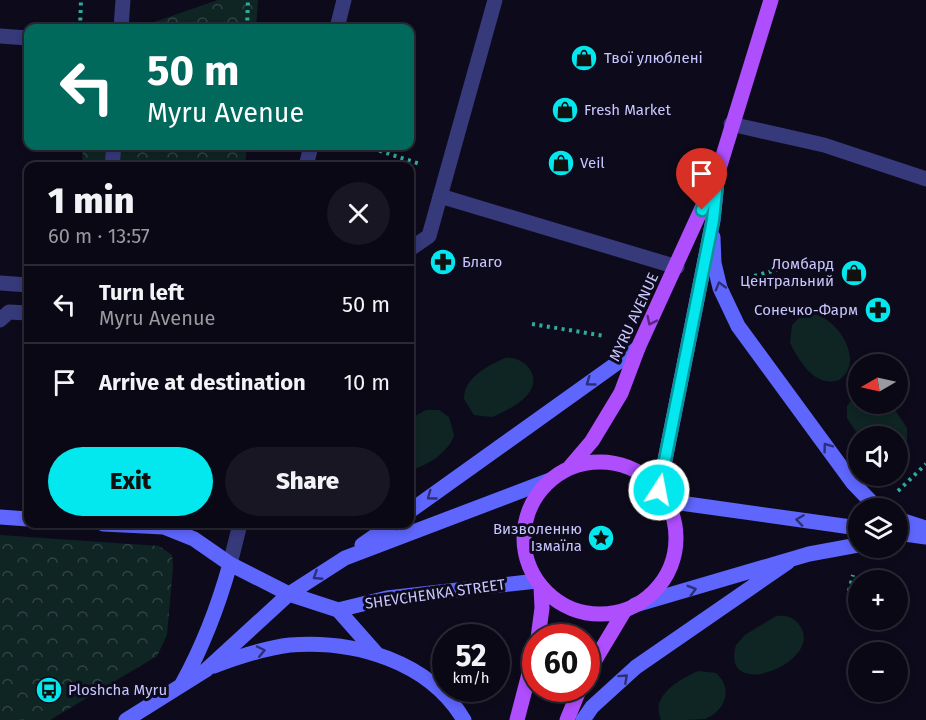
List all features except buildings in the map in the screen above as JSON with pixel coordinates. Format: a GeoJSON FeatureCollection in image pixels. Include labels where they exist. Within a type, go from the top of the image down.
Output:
{"type":"FeatureCollection","features":[{"type":"Feature","properties":{"kind":"main road","name":"MYRU AVENUE"},"geometry":{"type":"LineString","coordinates":[[569,468],[592,441],[621,393],[638,348],[677,267],[718,172],[771,0]]}},
{"type":"Feature","properties":{"kind":"main road","name":"MYRU AVENUE"},"geometry":{"type":"LineString","coordinates":[[662,495],[713,220],[718,172]]}},
{"type":"Feature","properties":{"kind":"main road"},"geometry":{"type":"LineString","coordinates":[[713,220],[714,263],[729,312],[853,483],[867,498]]}},
{"type":"Feature","properties":{"kind":"main road"},"geometry":{"type":"LineString","coordinates":[[414,508],[638,348]]}},
{"type":"Feature","properties":{"kind":"main road"},"geometry":{"type":"LineString","coordinates":[[345,558],[550,480],[569,468],[590,463],[612,463],[643,475],[662,495],[676,532],[674,554],[661,584],[630,608],[600,654]]}},
{"type":"Feature","properties":{"kind":"main road"},"geometry":{"type":"LineString","coordinates":[[550,480],[530,507],[524,528],[527,561],[539,584],[558,602],[580,611],[603,614],[630,608],[835,548],[848,546]]}},
{"type":"Feature","properties":{"kind":"main road"},"geometry":{"type":"LineString","coordinates":[[662,495],[848,526]]}},
{"type":"Feature","properties":{"kind":"main road"},"geometry":{"type":"LineString","coordinates":[[0,517],[24,519]]}},
{"type":"Feature","properties":{"kind":"main road"},"geometry":{"type":"LineString","coordinates":[[908,522],[926,528]]}},
{"type":"Feature","properties":{"kind":"main road"},"geometry":{"type":"LineString","coordinates":[[166,528],[194,539],[230,564],[289,594],[338,610],[376,653]]}},
{"type":"Feature","properties":{"kind":"main road"},"geometry":{"type":"LineString","coordinates":[[126,720],[206,670],[289,594],[386,528]]}},
{"type":"Feature","properties":{"kind":"main road"},"geometry":{"type":"LineString","coordinates":[[908,535],[926,537]]}},
{"type":"Feature","properties":{"kind":"main road"},"geometry":{"type":"LineString","coordinates":[[908,543],[926,543]]}},
{"type":"Feature","properties":{"kind":"main road"},"geometry":{"type":"LineString","coordinates":[[584,720],[592,707],[636,667],[788,562]]}},
{"type":"Feature","properties":{"kind":"main road"},"geometry":{"type":"LineString","coordinates":[[180,687],[198,654],[217,608],[230,564]]}},
{"type":"Feature","properties":{"kind":"main road"},"geometry":{"type":"LineString","coordinates":[[539,584],[542,608],[540,624]]}},
{"type":"Feature","properties":{"kind":"main road","name":"SHEVCHENKA STREET"},"geometry":{"type":"LineString","coordinates":[[338,610],[387,598],[539,584]]}},
{"type":"Feature","properties":{"kind":"main road"},"geometry":{"type":"LineString","coordinates":[[206,670],[247,654],[289,645],[333,645],[376,653],[416,670],[441,691],[464,720]]}},
{"type":"Feature","properties":{"kind":"main road"},"geometry":{"type":"LineString","coordinates":[[517,720],[522,701]]}},
{"type":"Feature","properties":{"kind":"main road"},"geometry":{"type":"LineString","coordinates":[[567,720],[574,702]]}},
{"type":"Feature","properties":{"kind":"lane"},"geometry":{"type":"LineString","coordinates":[[121,24],[123,0]]}},
{"type":"Feature","properties":{"kind":"lane"},"geometry":{"type":"LineString","coordinates":[[338,24],[344,0]]}},
{"type":"Feature","properties":{"kind":"lane"},"geometry":{"type":"LineString","coordinates":[[414,246],[429,236],[495,0]]}},
{"type":"Feature","properties":{"kind":"lane"},"geometry":{"type":"LineString","coordinates":[[0,36],[24,38]]}},
{"type":"Feature","properties":{"kind":"lane"},"geometry":{"type":"LineString","coordinates":[[731,124],[824,145],[926,179]]}},
{"type":"Feature","properties":{"kind":"lane"},"geometry":{"type":"LineString","coordinates":[[440,196],[677,267]]}},
{"type":"Feature","properties":{"kind":"lane"},"geometry":{"type":"LineString","coordinates":[[0,283],[24,285]]}},
{"type":"Feature","properties":{"kind":"lane"},"geometry":{"type":"LineString","coordinates":[[0,320],[9,312],[24,314]]}},
{"type":"Feature","properties":{"kind":"lane"},"geometry":{"type":"LineString","coordinates":[[230,564],[239,528]]}},
{"type":"Feature","properties":{"kind":"path"},"geometry":{"type":"LineString","coordinates":[[80,24],[81,0]]}},
{"type":"Feature","properties":{"kind":"path"},"geometry":{"type":"LineString","coordinates":[[247,24],[248,0]]}},
{"type":"Feature","properties":{"kind":"path"},"geometry":{"type":"LineString","coordinates":[[377,150],[413,162]]}},
{"type":"Feature","properties":{"kind":"path"},"geometry":{"type":"LineString","coordinates":[[414,162],[446,173]]}},
{"type":"Feature","properties":{"kind":"path"},"geometry":{"type":"LineString","coordinates":[[745,278],[794,265]]}},
{"type":"Feature","properties":{"kind":"path"},"geometry":{"type":"LineString","coordinates":[[532,324],[614,337]]}},
{"type":"Feature","properties":{"kind":"path"},"geometry":{"type":"LineString","coordinates":[[892,496],[926,464]]}},
{"type":"Feature","properties":{"kind":"green space"},"geometry":{"type":"Polygon","coordinates":[[[218,0],[258,0],[256,24],[149,24],[218,0]]]}},
{"type":"Feature","properties":{"kind":"green space"},"geometry":{"type":"Polygon","coordinates":[[[83,150],[247,150],[245,162],[82,162],[83,150]]]}},
{"type":"Feature","properties":{"kind":"green space"},"geometry":{"type":"Polygon","coordinates":[[[814,314],[823,318],[840,332],[846,342],[849,354],[848,369],[839,380],[830,381],[816,377],[798,358],[790,343],[792,325],[801,316],[814,314]]]}},
{"type":"Feature","properties":{"kind":"green space"},"geometry":{"type":"Polygon","coordinates":[[[505,358],[519,360],[529,368],[533,380],[532,387],[521,401],[502,413],[492,417],[474,415],[464,399],[468,385],[484,369],[505,358]]]}},
{"type":"Feature","properties":{"kind":"green space"},"geometry":{"type":"Polygon","coordinates":[[[847,406],[848,414],[898,414],[906,426],[852,426],[847,418],[847,406]]]}},
{"type":"Feature","properties":{"kind":"green space"},"geometry":{"type":"Polygon","coordinates":[[[426,410],[439,410],[449,417],[454,435],[443,452],[423,466],[414,469],[414,417],[426,410]]]}},
{"type":"Feature","properties":{"kind":"green space"},"geometry":{"type":"Polygon","coordinates":[[[0,535],[159,546],[172,555],[167,635],[157,656],[50,720],[0,720],[0,535]]]}},
{"type":"Feature","properties":{"kind":"green space"},"geometry":{"type":"Polygon","coordinates":[[[776,616],[790,617],[800,626],[804,640],[798,652],[786,663],[771,671],[755,674],[742,672],[735,663],[736,645],[745,635],[776,616]]]}},
{"type":"Feature","properties":{"kind":"green space"},"geometry":{"type":"Polygon","coordinates":[[[698,671],[716,673],[722,679],[726,692],[718,711],[705,719],[661,720],[659,703],[663,696],[675,684],[698,671]]]}},
{"type":"Feature","properties":{"kind":"place","name":"Твої улюблені"},"geometry":{"type":"Point","coordinates":[584,58]}},
{"type":"Feature","properties":{"kind":"place","name":"Fresh Market"},"geometry":{"type":"Point","coordinates":[565,110]}},
{"type":"Feature","properties":{"kind":"place","name":"Veil"},"geometry":{"type":"Point","coordinates":[561,163]}},
{"type":"Feature","properties":{"kind":"place","name":"Благо"},"geometry":{"type":"Point","coordinates":[443,262]}},
{"type":"Feature","properties":{"kind":"place","name":"Ломбард Центральний"},"geometry":{"type":"Point","coordinates":[854,273]}},
{"type":"Feature","properties":{"kind":"place","name":"Сонечко-Фарм"},"geometry":{"type":"Point","coordinates":[878,310]}},
{"type":"Feature","properties":{"kind":"place","name":"Визволенню Ізмаїла"},"geometry":{"type":"Point","coordinates":[601,538]}},
{"type":"Feature","properties":{"kind":"place","name":"Ploshcha Myru"},"geometry":{"type":"Point","coordinates":[49,690]}},
{"type":"Feature","properties":{"kind":"route"},"geometry":{"type":"LineString","coordinates":[[659,490],[713,220],[718,172],[702,210]]}}]}
